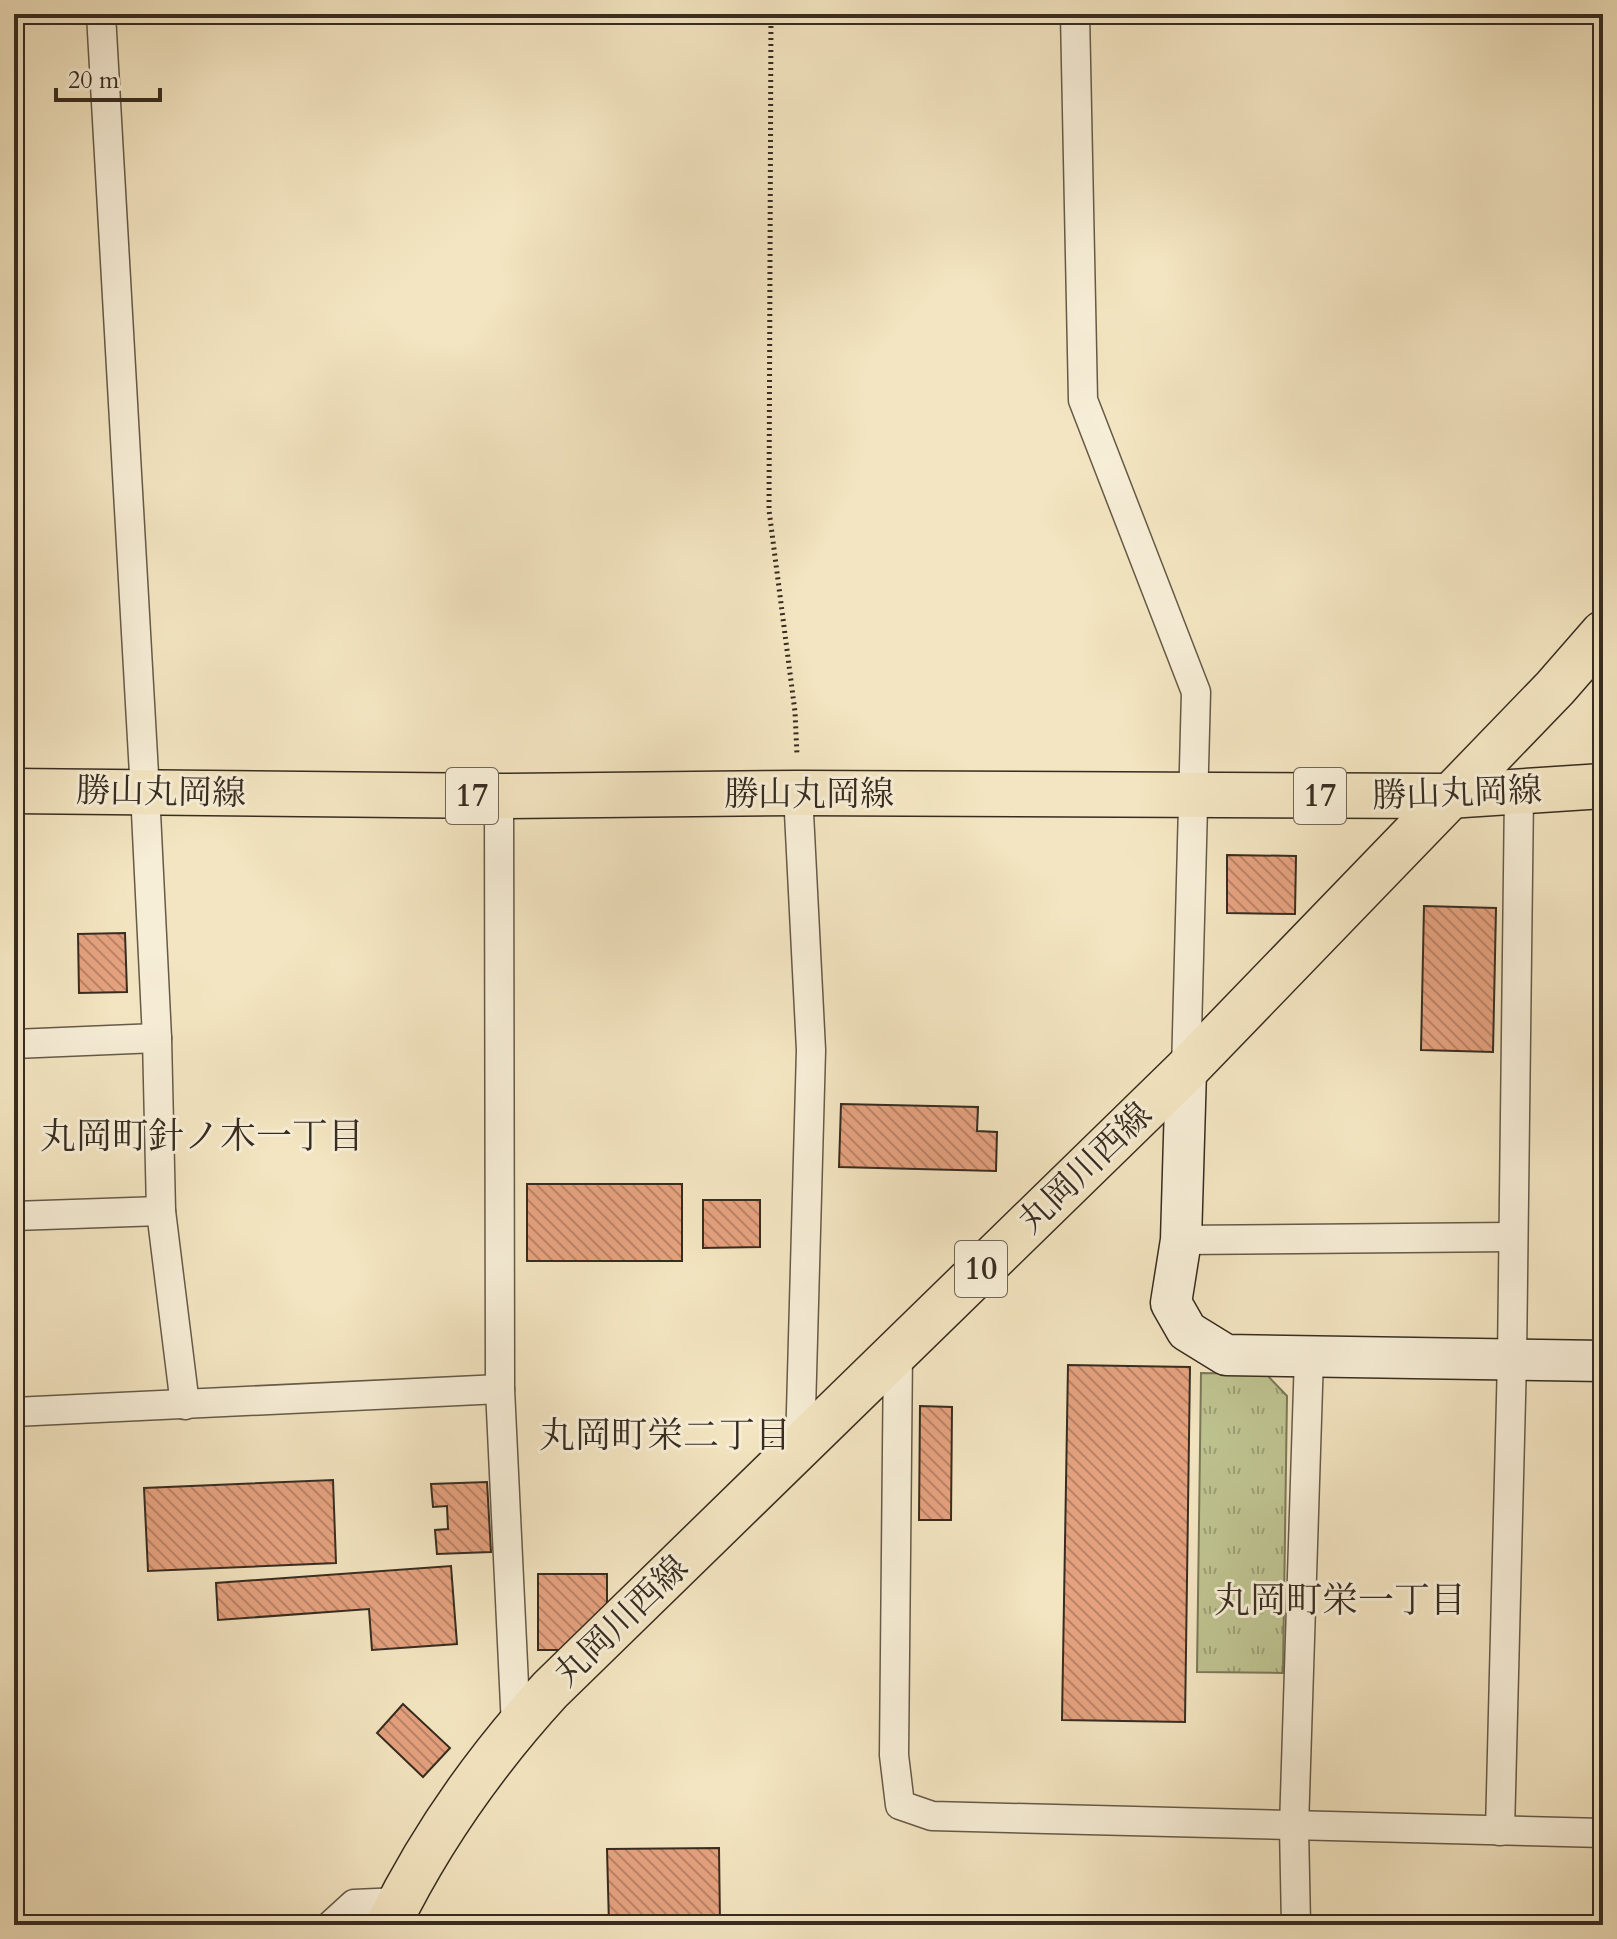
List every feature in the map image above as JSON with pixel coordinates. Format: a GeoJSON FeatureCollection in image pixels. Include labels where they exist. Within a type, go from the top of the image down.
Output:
{"type":"FeatureCollection","features":[{"type":"Feature","properties":{"kind":"main road","name":"丸岡川西線"},"geometry":{"type":"LineString","coordinates":[[393,1914],[482,1769],[550,1690],[1186,1070],[1555,688],[1603,633]]}},
{"type":"Feature","properties":{"kind":"main road","name":"勝山丸岡線"},"geometry":{"type":"LineString","coordinates":[[14,791],[499,796],[798,793],[1448,796],[1603,786]]}},
{"type":"Feature","properties":{"kind":"street"},"geometry":{"type":"LineString","coordinates":[[101,14],[145,792],[157,1038],[161,1211],[185,1405]]}},
{"type":"Feature","properties":{"kind":"street"},"geometry":{"type":"LineString","coordinates":[[1075,14],[1083,400],[1196,692],[1181,1240],[1171,1303],[1187,1331],[1226,1355],[1603,1361]]}},
{"type":"Feature","properties":{"kind":"street"},"geometry":{"type":"LineString","coordinates":[[798,793],[811,1050],[800,1447]]}},
{"type":"Feature","properties":{"kind":"street"},"geometry":{"type":"LineString","coordinates":[[1500,1831],[1512,1359],[1519,793]]}},
{"type":"Feature","properties":{"kind":"street"},"geometry":{"type":"LineString","coordinates":[[499,796],[500,1389],[516,1727]]}},
{"type":"Feature","properties":{"kind":"street"},"geometry":{"type":"LineString","coordinates":[[14,1044],[157,1038]]}},
{"type":"Feature","properties":{"kind":"street"},"geometry":{"type":"LineString","coordinates":[[14,1216],[161,1211]]}},
{"type":"Feature","properties":{"kind":"street"},"geometry":{"type":"LineString","coordinates":[[1181,1240],[1512,1237]]}},
{"type":"Feature","properties":{"kind":"street"},"geometry":{"type":"LineString","coordinates":[[898,1350],[894,1755],[900,1805],[932,1816],[1603,1833]]}},
{"type":"Feature","properties":{"kind":"street"},"geometry":{"type":"LineString","coordinates":[[1296,1925],[1294,1827],[1309,1356]]}},
{"type":"Feature","properties":{"kind":"street"},"geometry":{"type":"LineString","coordinates":[[14,1412],[500,1389]]}},
{"type":"Feature","properties":{"kind":"street"},"geometry":{"type":"LineString","coordinates":[[331,1925],[354,1904],[393,1914]]}},
{"type":"Feature","properties":{"kind":"path"},"geometry":{"type":"LineString","coordinates":[[771,14],[769,510],[795,712],[798,793]]}},
{"type":"Feature","properties":{"kind":"green space"},"geometry":{"type":"Polygon","coordinates":[[[1201,1373],[1266,1374],[1287,1396],[1283,1673],[1197,1672],[1201,1373]]]}},
{"type":"Feature","properties":{"kind":"building"},"geometry":{"type":"Polygon","coordinates":[[[1227,855],[1296,856],[1295,914],[1227,913],[1227,855]]]}},
{"type":"Feature","properties":{"kind":"building"},"geometry":{"type":"Polygon","coordinates":[[[14,882],[18,882],[19,918],[14,918],[14,882]]]}},
{"type":"Feature","properties":{"kind":"building"},"geometry":{"type":"Polygon","coordinates":[[[1424,906],[1496,908],[1493,1052],[1421,1050],[1424,906]]]}},
{"type":"Feature","properties":{"kind":"building"},"geometry":{"type":"Polygon","coordinates":[[[125,933],[127,992],[79,993],[78,934],[125,933]]]}},
{"type":"Feature","properties":{"kind":"building"},"geometry":{"type":"Polygon","coordinates":[[[841,1104],[978,1107],[977,1131],[997,1132],[996,1171],[839,1167],[841,1104]]]}},
{"type":"Feature","properties":{"kind":"building"},"geometry":{"type":"Polygon","coordinates":[[[527,1184],[682,1184],[682,1261],[527,1261],[527,1184]]]}},
{"type":"Feature","properties":{"kind":"building"},"geometry":{"type":"Polygon","coordinates":[[[703,1200],[760,1200],[760,1247],[703,1248],[703,1200]]]}},
{"type":"Feature","properties":{"kind":"building"},"geometry":{"type":"Polygon","coordinates":[[[1068,1365],[1190,1367],[1185,1722],[1062,1720],[1068,1365]]]}},
{"type":"Feature","properties":{"kind":"building"},"geometry":{"type":"Polygon","coordinates":[[[920,1406],[952,1407],[951,1520],[919,1520],[920,1406]]]}},
{"type":"Feature","properties":{"kind":"building"},"geometry":{"type":"Polygon","coordinates":[[[333,1480],[336,1563],[148,1571],[144,1488],[333,1480]]]}},
{"type":"Feature","properties":{"kind":"building"},"geometry":{"type":"Polygon","coordinates":[[[487,1482],[491,1552],[437,1554],[435,1530],[448,1529],[447,1506],[433,1507],[431,1484],[487,1482]]]}},
{"type":"Feature","properties":{"kind":"building"},"geometry":{"type":"Polygon","coordinates":[[[451,1566],[457,1644],[372,1650],[369,1609],[218,1620],[216,1583],[451,1566]]]}},
{"type":"Feature","properties":{"kind":"building"},"geometry":{"type":"Polygon","coordinates":[[[538,1574],[607,1574],[607,1630],[581,1650],[538,1650],[538,1574]]]}},
{"type":"Feature","properties":{"kind":"building"},"geometry":{"type":"Polygon","coordinates":[[[403,1704],[450,1748],[423,1777],[377,1733],[403,1704]]]}},
{"type":"Feature","properties":{"kind":"building"},"geometry":{"type":"Polygon","coordinates":[[[719,1848],[720,1925],[609,1925],[607,1849],[719,1848]]]}},
{"type":"Feature","properties":{"kind":"district","name":"丸岡町針ノ木一丁目"},"geometry":{"type":"Point","coordinates":[202,1136]}},
{"type":"Feature","properties":{"kind":"district","name":"丸岡町栄二丁目"},"geometry":{"type":"Point","coordinates":[665,1435]}},
{"type":"Feature","properties":{"kind":"district","name":"丸岡町栄一丁目"},"geometry":{"type":"Point","coordinates":[1340,1600]}}]}
